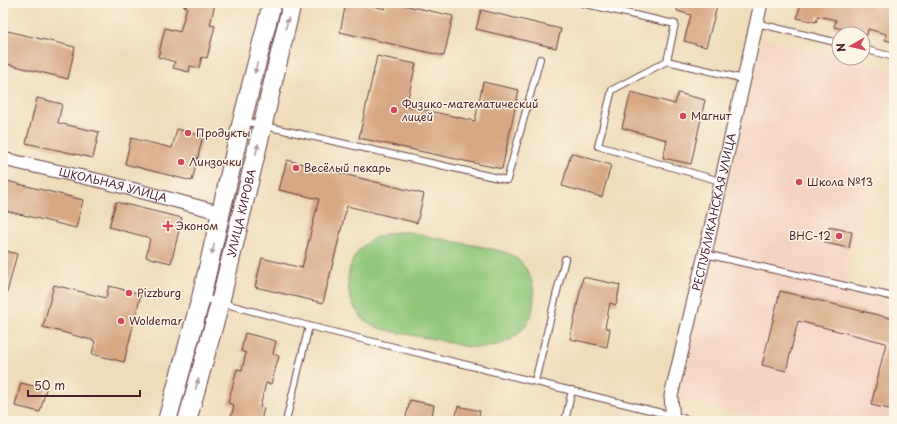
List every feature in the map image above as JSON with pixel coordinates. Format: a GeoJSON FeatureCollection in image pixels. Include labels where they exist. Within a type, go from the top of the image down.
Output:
{"type":"FeatureCollection","features":[{"type":"Feature","properties":{"kind":"main road","name":"УЛИЦА КИРОВА"},"geometry":{"type":"LineString","coordinates":[[167,421],[201,298],[222,213],[242,121],[272,3]]}},
{"type":"Feature","properties":{"kind":"main road","name":"УЛИЦА КИРОВА"},"geometry":{"type":"LineString","coordinates":[[186,421],[220,303],[292,3]]}},
{"type":"Feature","properties":{"kind":"street","name":"РЕСПУБЛИКАНСКАЯ УЛИЦА"},"geometry":{"type":"LineString","coordinates":[[672,418],[671,396],[705,254],[720,181],[761,3]]}},
{"type":"Feature","properties":{"kind":"street","name":"ШКОЛЬНАЯ УЛИЦА"},"geometry":{"type":"LineString","coordinates":[[3,159],[105,182],[222,213]]}},
{"type":"Feature","properties":{"kind":"lane"},"geometry":{"type":"LineString","coordinates":[[581,3],[675,24],[667,61]]}},
{"type":"Feature","properties":{"kind":"lane"},"geometry":{"type":"LineString","coordinates":[[756,22],[831,41]]}},
{"type":"Feature","properties":{"kind":"lane"},"geometry":{"type":"LineString","coordinates":[[871,51],[894,57]]}},
{"type":"Feature","properties":{"kind":"lane"},"geometry":{"type":"LineString","coordinates":[[242,121],[507,180],[540,59]]}},
{"type":"Feature","properties":{"kind":"lane"},"geometry":{"type":"LineString","coordinates":[[720,181],[598,146],[612,90],[667,61],[744,79]]}},
{"type":"Feature","properties":{"kind":"lane"},"geometry":{"type":"LineString","coordinates":[[705,254],[894,297]]}},
{"type":"Feature","properties":{"kind":"lane"},"geometry":{"type":"LineString","coordinates":[[535,381],[565,259]]}},
{"type":"Feature","properties":{"kind":"lane"},"geometry":{"type":"LineString","coordinates":[[201,298],[572,390],[672,418],[694,421]]}},
{"type":"Feature","properties":{"kind":"lane"},"geometry":{"type":"LineString","coordinates":[[286,421],[309,326]]}},
{"type":"Feature","properties":{"kind":"lane"},"geometry":{"type":"LineString","coordinates":[[565,421],[572,390]]}},
{"type":"Feature","properties":{"kind":"shaded area","name":"Школа №13"},"geometry":{"type":"Polygon","coordinates":[[[763,39],[831,55],[831,66],[871,66],[871,65],[894,70],[843,292],[894,304],[894,421],[770,421],[679,400],[763,39]]]}},
{"type":"Feature","properties":{"kind":"green space"},"geometry":{"type":"Polygon","coordinates":[[[395,232],[409,232],[478,246],[500,251],[513,256],[527,271],[534,291],[532,312],[522,330],[514,338],[493,346],[470,347],[385,330],[372,325],[362,318],[350,297],[348,285],[352,262],[358,251],[367,243],[381,236],[395,232]]]}},
{"type":"Feature","properties":{"kind":"building"},"geometry":{"type":"Polygon","coordinates":[[[184,3],[219,3],[219,5],[215,4],[210,25],[215,26],[207,58],[202,57],[199,68],[190,66],[189,72],[173,68],[175,62],[158,57],[165,28],[180,32],[187,7],[183,6],[184,3]]]}},
{"type":"Feature","properties":{"kind":"building"},"geometry":{"type":"Polygon","coordinates":[[[346,3],[361,3],[385,9],[386,3],[394,3],[453,16],[444,56],[340,32],[346,3]]]}},
{"type":"Feature","properties":{"kind":"building"},"geometry":{"type":"Polygon","coordinates":[[[679,3],[718,3],[706,47],[684,41],[691,15],[677,11],[679,3]]]}},
{"type":"Feature","properties":{"kind":"building"},"geometry":{"type":"Polygon","coordinates":[[[801,3],[887,3],[894,5],[894,42],[885,40],[886,34],[871,30],[871,26],[834,26],[836,20],[818,16],[816,22],[797,18],[801,3]]]}},
{"type":"Feature","properties":{"kind":"building"},"geometry":{"type":"Polygon","coordinates":[[[481,10],[561,29],[556,48],[476,29],[481,10]]]}},
{"type":"Feature","properties":{"kind":"building"},"geometry":{"type":"Polygon","coordinates":[[[3,30],[75,47],[68,79],[3,63],[3,30]]]}},
{"type":"Feature","properties":{"kind":"building","name":"Физико-математический лицей"},"geometry":{"type":"Polygon","coordinates":[[[377,56],[416,64],[406,106],[475,121],[483,82],[519,90],[502,169],[359,138],[377,56]]]}},
{"type":"Feature","properties":{"kind":"building"},"geometry":{"type":"Polygon","coordinates":[[[631,92],[675,104],[678,93],[705,100],[691,164],[663,158],[667,140],[622,128],[631,92]]]}},
{"type":"Feature","properties":{"kind":"building"},"geometry":{"type":"Polygon","coordinates":[[[37,98],[62,104],[58,123],[99,132],[93,158],[26,143],[37,98]]]}},
{"type":"Feature","properties":{"kind":"building"},"geometry":{"type":"Polygon","coordinates":[[[177,129],[203,136],[192,181],[125,164],[131,138],[172,148],[177,129]]]}},
{"type":"Feature","properties":{"kind":"building"},"geometry":{"type":"Polygon","coordinates":[[[571,153],[611,165],[602,197],[562,186],[571,153]]]}},
{"type":"Feature","properties":{"kind":"building"},"geometry":{"type":"Polygon","coordinates":[[[287,160],[424,194],[417,223],[347,206],[323,303],[255,287],[262,258],[302,268],[319,199],[279,190],[287,160]]]}},
{"type":"Feature","properties":{"kind":"building"},"geometry":{"type":"Polygon","coordinates":[[[7,181],[83,200],[76,228],[3,210],[3,196],[7,181]]]}},
{"type":"Feature","properties":{"kind":"building"},"geometry":{"type":"Polygon","coordinates":[[[116,202],[182,218],[171,263],[146,257],[150,238],[109,227],[116,202]]]}},
{"type":"Feature","properties":{"kind":"building","name":"ВНС-12"},"geometry":{"type":"Polygon","coordinates":[[[829,227],[852,232],[849,248],[825,243],[829,227]]]}},
{"type":"Feature","properties":{"kind":"building"},"geometry":{"type":"Polygon","coordinates":[[[3,250],[17,254],[4,304],[3,304],[3,250]]]}},
{"type":"Feature","properties":{"kind":"building"},"geometry":{"type":"Polygon","coordinates":[[[583,277],[620,285],[616,305],[610,303],[605,327],[610,329],[607,347],[570,339],[583,277]]]}},
{"type":"Feature","properties":{"kind":"building"},"geometry":{"type":"Polygon","coordinates":[[[54,285],[106,298],[109,286],[141,294],[124,362],[92,354],[95,341],[43,327],[54,285]]]}},
{"type":"Feature","properties":{"kind":"building"},"geometry":{"type":"Polygon","coordinates":[[[780,291],[894,319],[894,410],[871,405],[886,343],[798,321],[786,371],[762,365],[780,291]]]}},
{"type":"Feature","properties":{"kind":"building"},"geometry":{"type":"Polygon","coordinates":[[[245,333],[276,341],[273,354],[279,356],[271,384],[266,383],[260,407],[264,408],[261,421],[230,421],[234,405],[228,403],[237,369],[242,370],[246,353],[241,351],[245,333]]]}},
{"type":"Feature","properties":{"kind":"building"},"geometry":{"type":"Polygon","coordinates":[[[21,383],[46,389],[40,412],[15,406],[21,383]]]}},
{"type":"Feature","properties":{"kind":"building"},"geometry":{"type":"Polygon","coordinates":[[[410,400],[434,405],[431,421],[405,421],[410,400]]]}},
{"type":"Feature","properties":{"kind":"building"},"geometry":{"type":"Polygon","coordinates":[[[458,406],[480,411],[478,421],[455,421],[458,406]]]}},
{"type":"Feature","properties":{"kind":"place","name":"Физико-математический лицей"},"geometry":{"type":"Point","coordinates":[394,110]}},
{"type":"Feature","properties":{"kind":"place","name":"Магнит"},"geometry":{"type":"Point","coordinates":[683,116]}},
{"type":"Feature","properties":{"kind":"place","name":"Продукты"},"geometry":{"type":"Point","coordinates":[188,133]}},
{"type":"Feature","properties":{"kind":"place","name":"Линзочки"},"geometry":{"type":"Point","coordinates":[181,162]}},
{"type":"Feature","properties":{"kind":"place","name":"Весёлый пекарь"},"geometry":{"type":"Point","coordinates":[296,168]}},
{"type":"Feature","properties":{"kind":"place","name":"Школа №13"},"geometry":{"type":"Point","coordinates":[799,182]}},
{"type":"Feature","properties":{"kind":"place","name":"Эконом"},"geometry":{"type":"Point","coordinates":[168,226]}},
{"type":"Feature","properties":{"kind":"place","name":"ВНС-12"},"geometry":{"type":"Point","coordinates":[839,236]}},
{"type":"Feature","properties":{"kind":"place","name":"Pizzburg"},"geometry":{"type":"Point","coordinates":[129,293]}},
{"type":"Feature","properties":{"kind":"place","name":"Woldemar"},"geometry":{"type":"Point","coordinates":[121,321]}}]}
